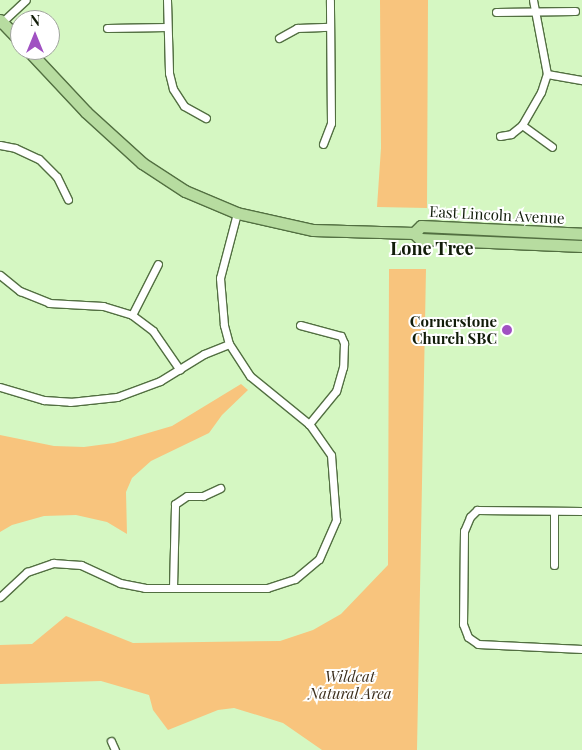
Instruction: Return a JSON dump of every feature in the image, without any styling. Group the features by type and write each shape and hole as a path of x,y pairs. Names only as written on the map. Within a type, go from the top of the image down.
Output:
{"main road":[{"path":"1,22 10,31"},
{"name":"East Lincoln Avenue","path":"37,60 93,119 142,163 185,191 237,213 313,230 414,233 420,239 582,246"},
{"name":"East Lincoln Avenue","path":"414,233 421,226 582,234"}],"street":[{"path":"1,22 26,0"},
{"path":"167,0 168,73 173,89 184,106 206,118"},
{"path":"323,144 331,123 330,0"},
{"path":"500,136 511,134 522,125 541,92 547,74 533,0"},
{"path":"496,12 575,11"},
{"path":"107,28 167,27"},
{"path":"279,38 297,28 330,27"},
{"path":"547,74 582,80"},
{"path":"522,125 552,147"},
{"path":"0,146 15,148 39,159 57,177 68,200"},
{"path":"0,597 27,572 52,563 81,564 132,587 267,588 295,579 319,559 336,520 335,469 326,444 309,424 250,376 229,344 221,308 220,278 237,213"},
{"path":"132,315 158,264"},
{"path":"0,275 20,291 49,303 103,306 132,315 153,331 180,370"},
{"path":"300,325 341,336 344,344 343,367 336,391 309,424"},
{"path":"0,387 44,400 94,400 140,390 180,370 204,354 229,344"},
{"path":"173,588 175,504 187,496 203,496 220,488"},
{"path":"582,511 477,510 470,517 464,530 463,624 468,637 478,644 494,648 582,649"},
{"path":"554,511 554,565"},
{"path":"111,741 114,750"}],"green space":[{"path":"380,0 428,0 427,208 377,207 381,148"},
{"name":"Wildcat Natural Area","path":"389,269 426,269 417,750 322,750 283,723 234,708 218,710 168,730 153,710 149,695 101,681 0,684 0,645 32,644 66,616 133,643 280,641 313,630 341,614 388,565"},
{"path":"241,384 248,390 222,415 209,433 151,461 132,478 126,492 127,534 107,522 76,515 44,516 12,525 0,532 0,435 54,446 84,447 114,443 172,426"}],"place":[{"name":"Cornerstone Church SBC","path":"507,330"}],"district":[{"name":"Lone Tree","path":"432,248"}]}
